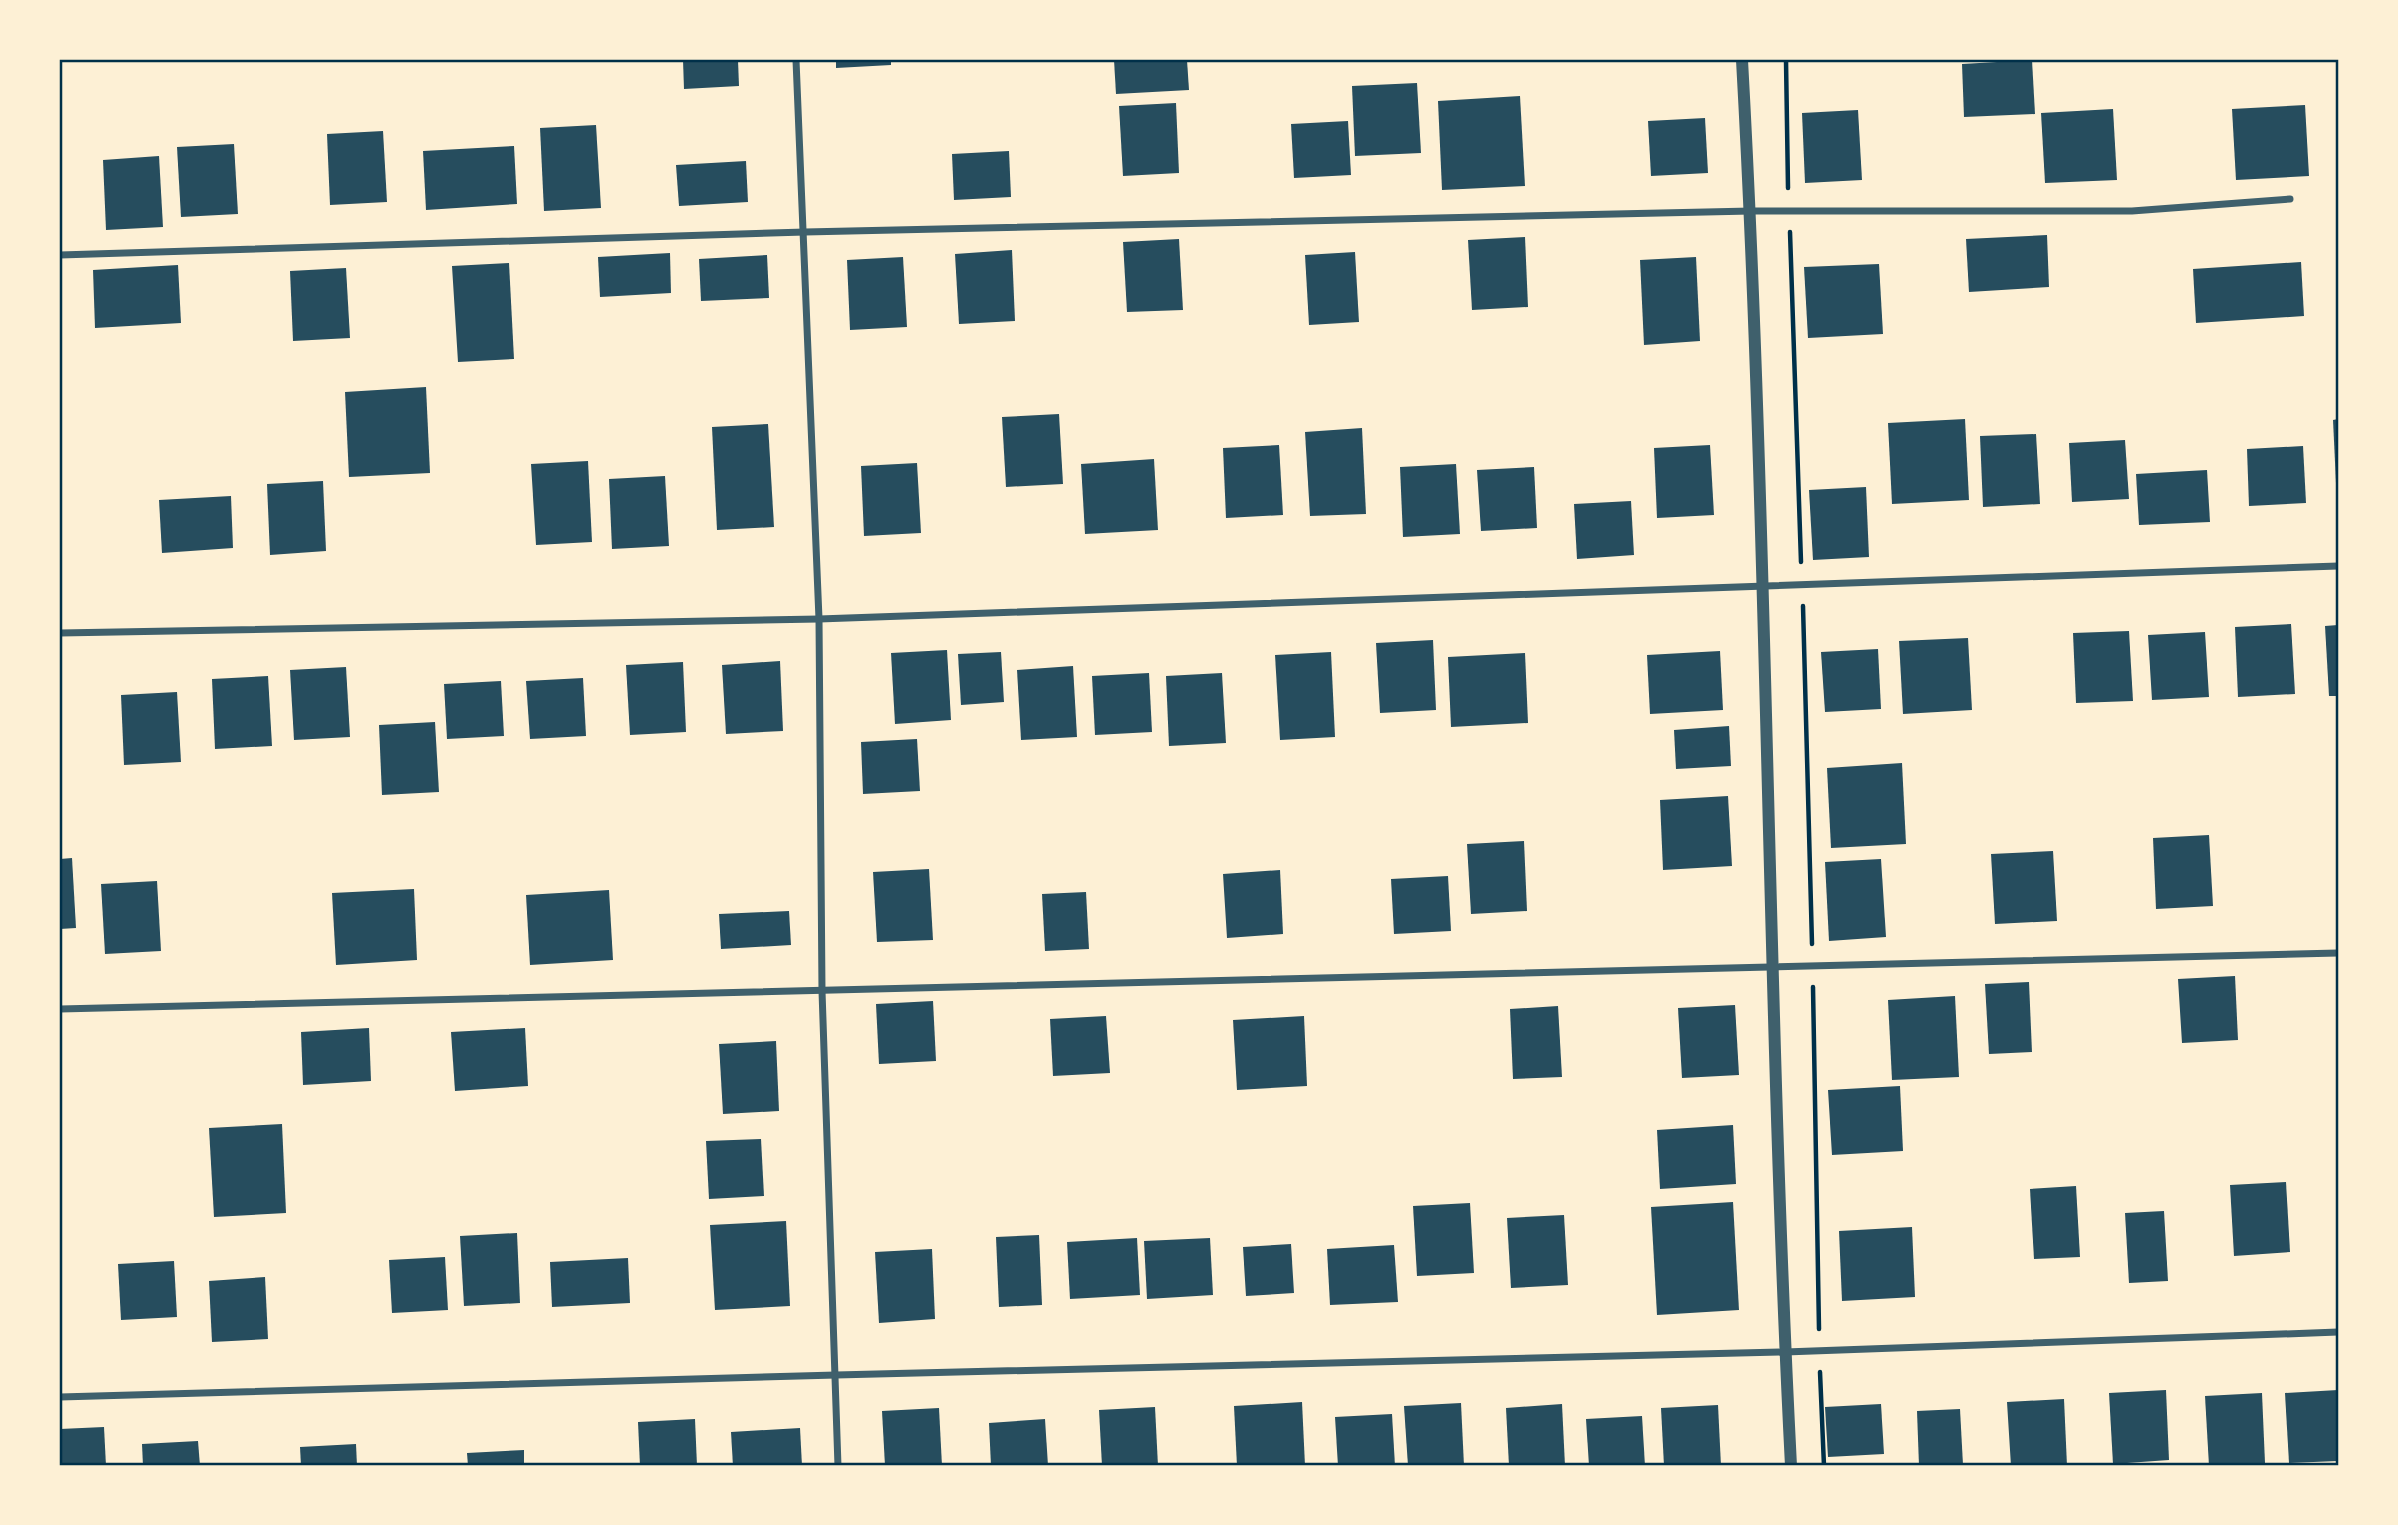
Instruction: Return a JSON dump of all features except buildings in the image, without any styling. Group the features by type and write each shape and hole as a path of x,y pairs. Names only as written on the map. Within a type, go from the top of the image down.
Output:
{"street":[{"path":"796,60 819,619 822,991 838,1465"},
{"path":"1742,60 1751,211 1772,966 1791,1465"},
{"path":"60,255 805,232 1751,211 2132,211 2290,199"},
{"path":"60,633 819,619 2339,566"},
{"path":"60,1009 2339,953"},
{"path":"60,1397 1786,1352 2339,1332"}],"path":[{"path":"1786,60 1813,966 1819,1351 1824,1465"}]}
